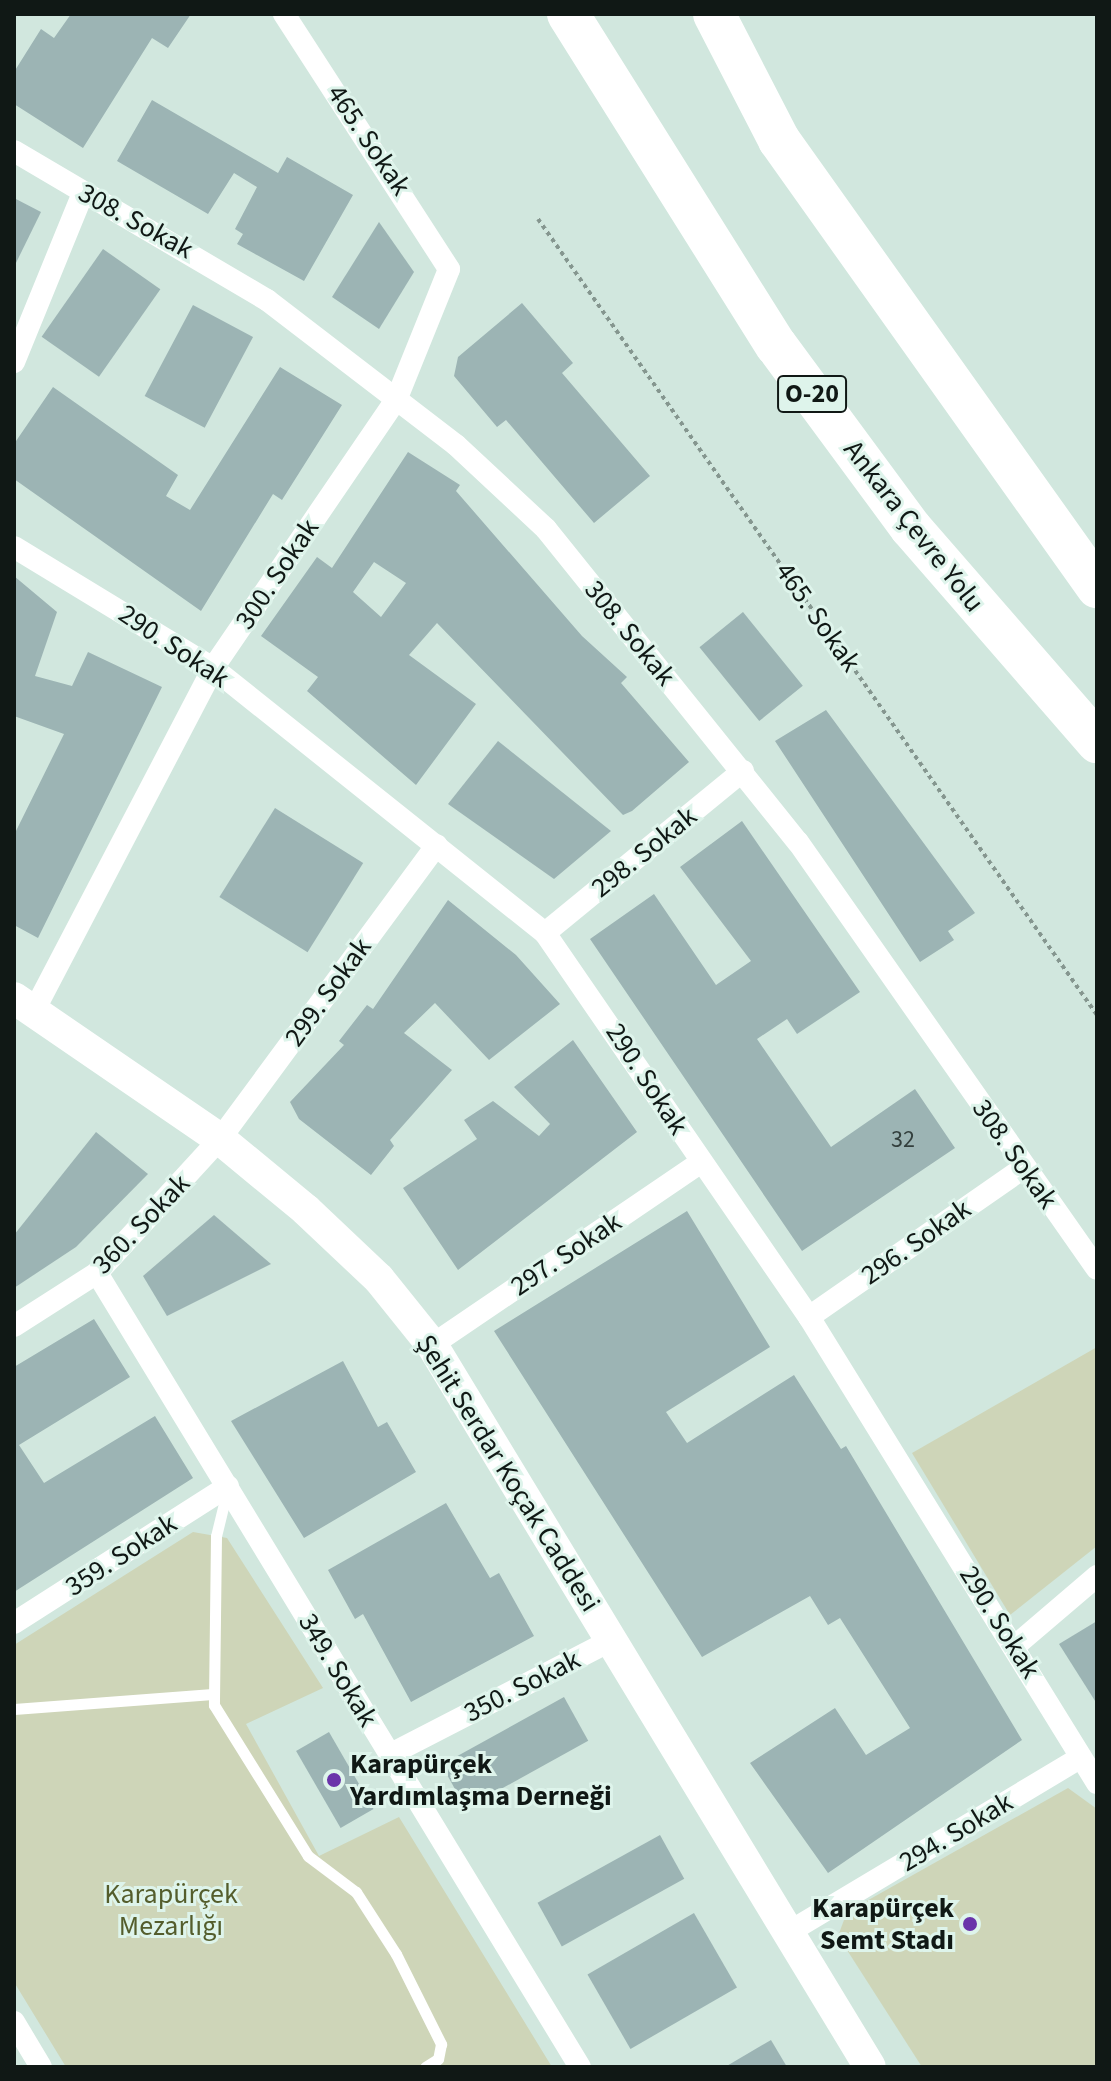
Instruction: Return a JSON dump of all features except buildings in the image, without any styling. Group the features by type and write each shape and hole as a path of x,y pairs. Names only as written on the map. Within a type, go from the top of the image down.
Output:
{"highway":[{"name":"Ankara Çevre Yolu","path":"568,14 776,345 911,528 1097,742"},
{"path":"714,14 779,140 1097,587"}],"street":[{"name":"465. Sokak","path":"284,14 449,269"},
{"name":"308. Sokak","path":"14,151 267,300 397,398 546,529 743,771 1097,1269"},
{"path":"14,362 83,193"},
{"name":"300. Sokak","path":"25,1003 213,668 397,398 449,269"},
{"name":"290. Sokak","path":"14,547 213,668 545,933 700,1163 809,1317 1097,1783"},
{"name":"298. Sokak","path":"545,933 743,771"},
{"name":"299. Sokak","path":"220,1139 437,845"},
{"name":"Şehit Serdar Koçak Caddesi","path":"25,1003 220,1139 349,1248 432,1345 870,2067"},
{"name":"360. Sokak","path":"14,1326 97,1273 220,1139"},
{"name":"297. Sokak","path":"432,1345 700,1163"},
{"name":"296. Sokak","path":"809,1317 1023,1168"},
{"name":"349. Sokak","path":"97,1273 580,2067"},
{"name":"359. Sokak","path":"14,1623 228,1486"},
{"path":"1015,1646 1097,1576"},
{"name":"350. Sokak","path":"389,1755 612,1640"},
{"name":"294. Sokak","path":"789,1932 1081,1757"},
{"path":"16,2030 41,2067"}],"lane":[{"path":"228,1486 216,1536 212,1694 308,1856 356,1892 396,1954 441,2044 438,2059 425,2067"},
{"path":"14,1709 212,1694"}],"path":[{"name":"465. Sokak","path":"538,219 1097,1015"}],"green space":[{"path":"1097,1347 1097,1546 1010,1615 912,1453"},
{"name":"Karapürçek Mezarlığı","path":"193,1532 227,1538 323,1688 246,1724 319,1856 399,1817 552,2067 66,2067 14,1982 14,1645"},
{"name":"Karapürçek Semt Stadı","path":"1068,1788 1097,1809 1097,2067 922,2067 838,1936 847,1912"}],"place":[{"name":"Karapürçek Yardımlaşma Derneği","path":"334,1780"},
{"name":"Karapürçek Semt Stadı","path":"970,1924"}]}
